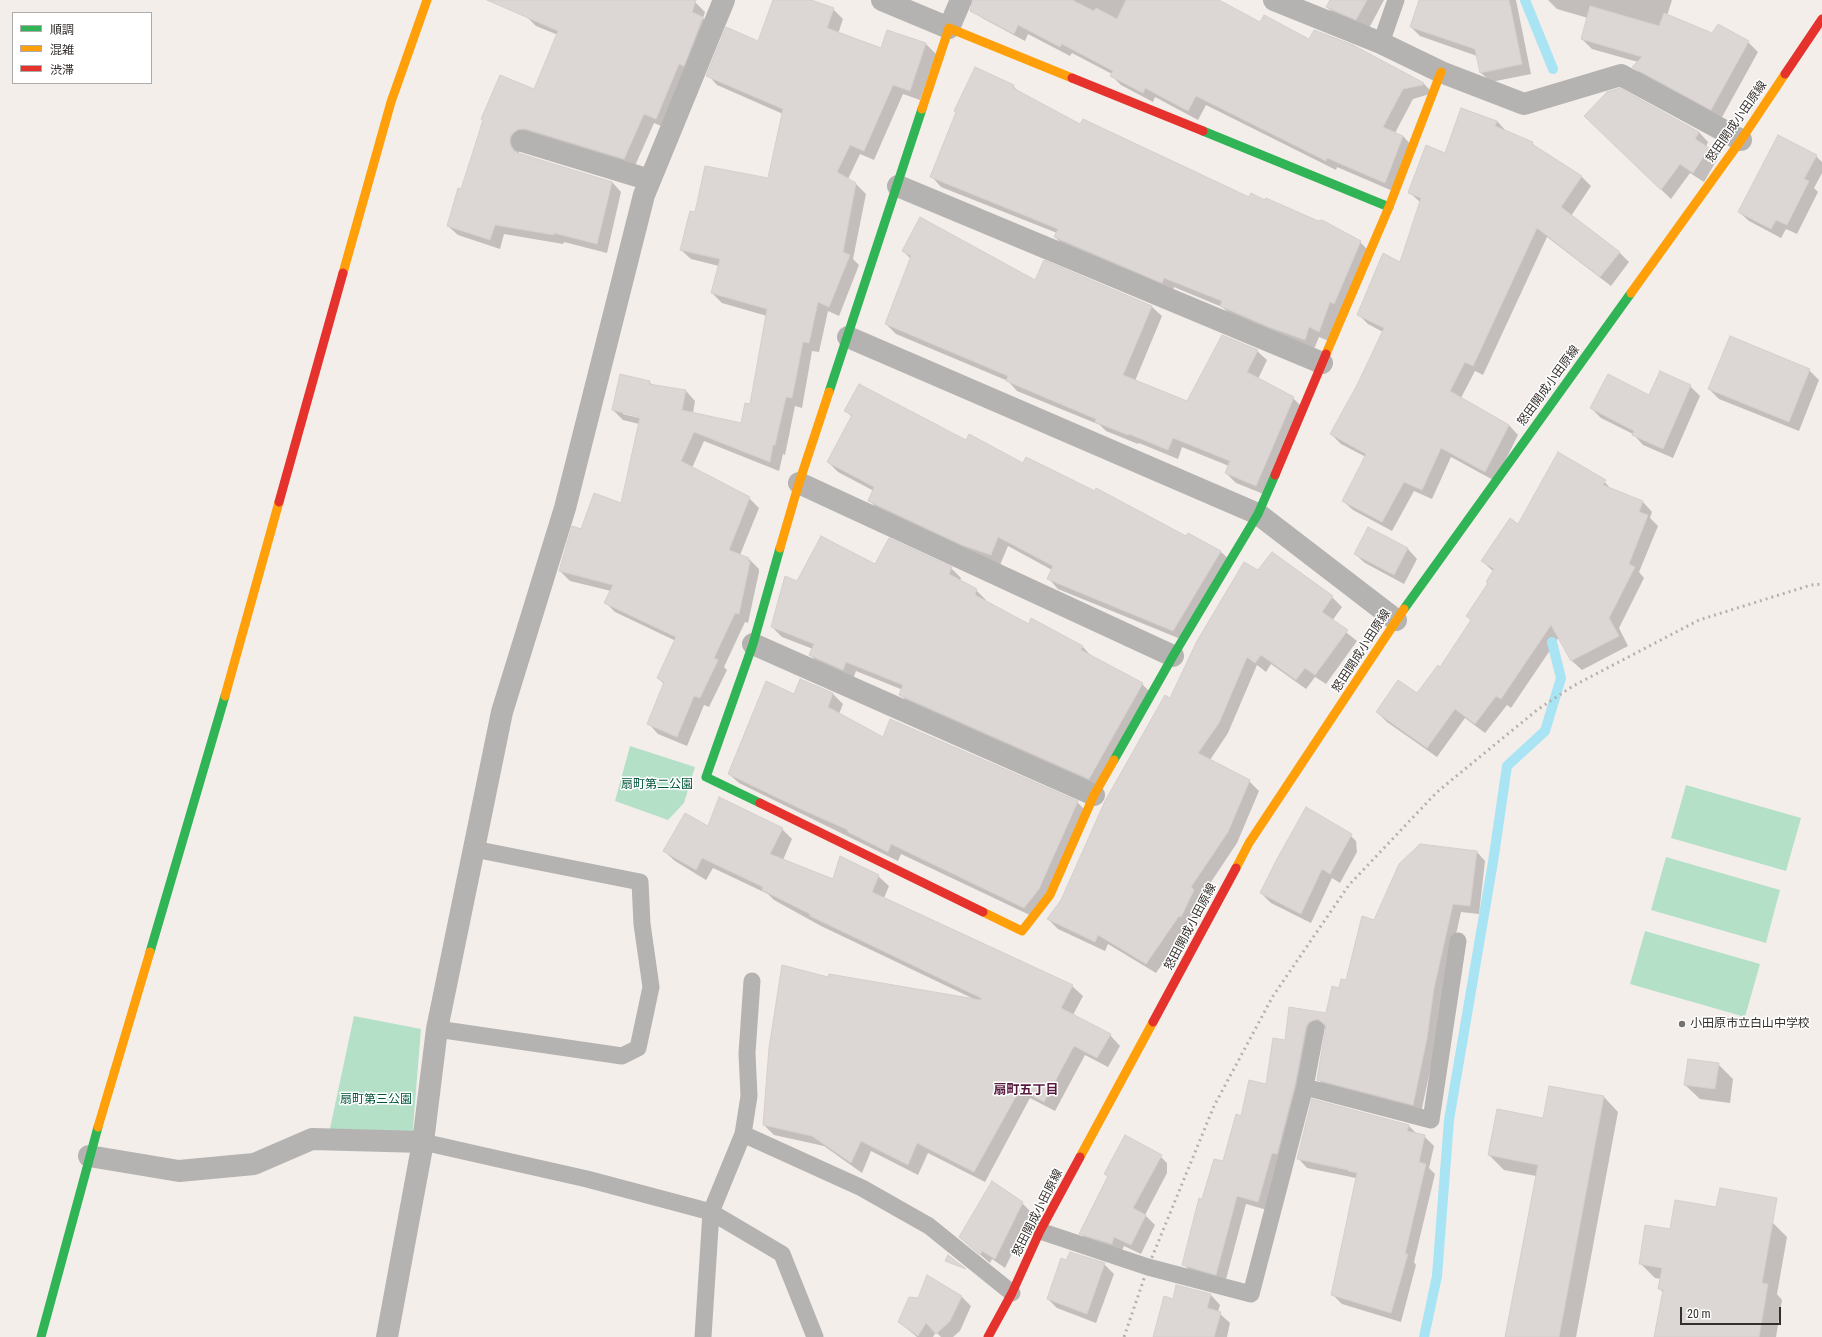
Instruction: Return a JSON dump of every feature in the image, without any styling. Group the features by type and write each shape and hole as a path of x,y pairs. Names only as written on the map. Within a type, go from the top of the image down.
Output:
{"street":[{"path":"40,1337 89,1156 210,750 391,102 427,0"},
{"path":"387,1337 423,1142 437,1029 502,712 565,508 644,195 724,0"},
{"path":"882,0 1389,207"},
{"path":"961,0 949,28 799,483 753,644 706,777 1022,931 1050,895 1094,794 1173,656 1258,514 1389,207 1441,72"},
{"path":"1274,0 1381,43 1441,72 1524,104 1621,75 1741,140"},
{"name":"怒田開成小田原線","path":"988,1337 1012,1293 1040,1231 1249,844 1396,620 1741,140 1822,19"},
{"path":"522,141 650,180"},
{"path":"898,186 1322,363"},
{"path":"848,337 1258,514 1396,620"},
{"path":"799,483 1173,656"},
{"path":"753,644 1094,794"},
{"path":"89,1156 179,1171 254,1164 312,1139 423,1142"}],"lane":[{"path":"1381,43 1396,0"},
{"path":"437,1029 622,1056 638,1048 651,987 642,924 640,882 474,849"},
{"path":"1305,1087 1431,1120 1458,941"},
{"path":"703,1337 710,1212 743,1134 749,1096 747,1053 752,980"},
{"path":"1040,1231 1148,1267 1251,1294 1305,1087 1316,1029"},
{"path":"743,1134 862,1188 929,1226 1012,1293"},
{"path":"423,1142 587,1178 710,1212 782,1254 815,1337"}],"green space":[{"name":"扇町第二公園","path":"630,746 695,767 684,803 668,820 615,801"},
{"path":"1686,785 1801,818 1786,871 1671,838"},
{"path":"1666,857 1780,890 1766,943 1651,910"},
{"path":"1645,931 1760,964 1745,1017 1630,984"},
{"name":"扇町第三公園","path":"354,1016 421,1029 412,1140 326,1147"}],"building":[{"path":"487,0 696,0 692,12 703,17 684,66 679,64 656,119 644,114 624,159 526,129 519,129 510,137 510,144 513,150 518,153 612,182 597,244 554,233 554,235 495,225 490,240 447,226 458,188 461,189 483,120 481,119 500,75 534,89 558,31"},
{"path":"773,0 811,0 834,8 827,28 881,48 887,30 926,43 910,91 893,85 864,151 850,145 837,172 856,183 843,252 850,255 829,307 818,302 809,343 803,342 792,398 786,397 770,462 694,432 681,461 750,497 729,550 749,558 748,561 750,562 739,614 735,613 714,658 718,660 700,698 694,696 677,737 647,724 664,682 657,678 676,637 604,603 613,585 559,571 572,526 581,529 594,493 621,503 640,417 612,410 620,374 650,381 649,384 686,390 682,410 741,423 745,403 750,404 767,309 711,293 720,259 680,250 690,211 695,212 705,166 768,178 783,109 706,76 726,27 758,41"},
{"path":"973,0 1072,0 1094,11 1096,8 1117,19 1126,0 1219,0 1260,22 1264,15 1309,39 1314,30 1353,45 1424,83 1423,85 1403,89 1383,127 1403,136 1385,183 1327,158 1326,161 1196,96 1188,111 1145,88 1143,93 1110,76 1113,71 1062,44 1060,47 1018,25 1014,34 970,11"},
{"path":"1330,0 1367,0 1356,20 1326,7"},
{"path":"1419,0 1509,0 1522,64 1480,73 1475,49 1410,27"},
{"path":"1590,6 1659,26 1664,13 1712,33 1718,24 1749,41 1711,110 1632,67 1642,57 1581,39"},
{"path":"975,67 1014,85 1013,88 1080,124 1083,119 1249,197 1251,193 1318,221 1322,220 1361,241 1334,304 1330,302 1319,332 1309,327 1305,340 1269,327 1220,306 1222,301 1164,278 1162,283 1054,237 1058,229 930,177 956,112 954,111"},
{"path":"1620,88 1699,132 1695,139 1709,148 1693,173 1680,164 1661,190 1584,116 1607,92"},
{"path":"1461,108 1497,121 1495,126 1533,142 1532,144 1582,176 1561,207 1620,252 1600,277 1537,228 1473,366 1465,362 1450,391 1509,425 1485,472 1441,448 1422,490 1404,482 1382,522 1342,501 1366,454 1330,434 1357,385 1384,328 1357,315 1383,253 1400,262 1421,198 1408,193 1426,145 1445,153"},
{"path":"1778,135 1817,155 1804,179 1809,181 1787,225 1776,220 1771,229 1738,212"},
{"path":"920,217 1035,280 1044,260 1152,306 1123,375 1187,401 1222,335 1258,350 1247,372 1294,397 1256,486 1225,473 1230,461 1173,438 1168,450 1095,422 1096,419 1006,381 1008,376 885,324 911,256 902,251"},
{"path":"1730,336 1810,369 1789,422 1708,389"},
{"path":"1660,371 1691,385 1663,449 1632,435 1634,431 1590,408 1608,374 1649,395"},
{"path":"859,384 966,440 969,434 1023,463 1026,457 1095,491 1096,488 1186,536 1188,533 1221,551 1173,631 1047,579 1053,566 998,537 991,555 962,545 868,501 874,487 827,462 852,415 844,411"},
{"path":"1558,452 1606,480 1603,485 1643,501 1639,512 1648,515 1629,564 1635,567 1609,618 1619,636 1571,661 1551,625 1501,699 1496,696 1475,724 1455,709 1427,748 1376,712 1398,680 1417,693 1438,665 1440,667 1471,620 1466,616 1488,583 1486,582 1494,569 1481,561 1510,518 1518,524"},
{"path":"1368,527 1408,548 1394,575 1354,554"},
{"path":"821,536 875,564 889,538 952,567 949,574 977,589 975,595 1029,624 1031,618 1083,646 1081,650 1143,683 1089,779 899,695 903,685 846,662 843,670 809,655 814,644 771,627 785,576 797,581"},
{"path":"1272,552 1333,596 1322,612 1348,630 1315,675 1305,668 1296,680 1261,655 1255,663 1247,657 1219,723 1198,753 1250,780 1228,832 1191,887 1194,890 1181,917 1179,916 1146,964 1098,935 1095,942 1047,919 1061,900 1105,801 1165,695 1170,698 1197,641 1244,562 1258,570"},
{"path":"800,679 833,693 828,707 883,737 890,719 1078,801 1039,889 1024,908 891,844 888,852 848,832 848,830 728,774 766,681 794,694"},
{"path":"719,797 783,828 770,854 833,879 840,856 879,875 872,892 1073,985 1061,1008 1111,1034 1097,1058 1074,1046 1044,1102 1020,1089 974,1172 917,1143 908,1165 861,1141 851,1163 812,1136 763,1125 769,1048 782,965 828,977 829,974 981,1000 981,998 810,916 810,914 762,890 763,887 702,858 696,870 663,851 685,813 708,826"},
{"path":"1306,807 1352,834 1330,874 1322,869 1301,914 1260,893"},
{"path":"1420,844 1477,851 1470,906 1453,904 1434,988 1427,1038 1413,1105 1317,1080 1326,1026 1318,1019 1309,1022 1306,1027 1295,1085 1277,1154 1272,1153 1258,1202 1237,1196 1216,1275 1182,1265 1199,1198 1202,1199 1214,1159 1223,1161 1236,1114 1241,1116 1249,1080 1266,1084 1273,1038 1285,1040 1289,1007 1326,1013 1332,986 1339,988 1341,979 1346,980 1362,916 1374,920 1399,864"},
{"path":"1688,1059 1719,1063 1715,1089 1684,1085"},
{"path":"1549,1086 1604,1096 1559,1337 1505,1337 1538,1165 1488,1155 1497,1109 1543,1118"},
{"path":"1312,1099 1409,1125 1407,1131 1425,1135 1419,1162 1426,1164 1405,1254 1408,1254 1391,1313 1331,1295 1357,1173 1297,1159"},
{"path":"1125,1135 1162,1155 1133,1208 1146,1215 1131,1245 1114,1237 1112,1244 1079,1234 1108,1176 1104,1174"},
{"path":"992,1181 1023,1202 995,1259 982,1251 980,1255 959,1237"},
{"path":"1720,1188 1777,1198 1762,1283 1768,1284 1759,1337 1654,1337 1663,1290 1658,1289 1662,1268 1639,1264 1645,1225 1670,1229 1675,1200 1716,1207"},
{"path":"1070,1252 1105,1263 1087,1314 1047,1299 1061,1258 1066,1260"},
{"path":"948,1255 966,1269 945,1261"},
{"path":"927,1275 962,1296 950,1321 936,1334 926,1323 918,1336 898,1322 909,1297 918,1298"},
{"path":"1176,1285 1211,1294 1207,1308 1221,1312 1214,1337 1153,1337 1164,1296 1173,1299"}],"waterway":[{"path":"1525,0 1553,69"},
{"path":"1424,1337 1437,1276 1449,1120 1493,862 1507,766 1545,731 1561,678 1552,642"}],"railway":[{"path":"1124,1337 1148,1267 1214,1106 1273,996 1349,885 1437,792 1537,710 1573,686 1699,620 1811,585 1822,584"}],"traffic: fast":[{"path":"829,392 922,109"},
{"path":"1203,131 1389,207"},
{"path":"1404,609 1631,293"},
{"path":"1114,760 1173,656 1258,514 1275,475"},
{"path":"760,803 706,777 753,644 780,548"},
{"path":"150,952 225,696"},
{"path":"41,1337 98,1127"}],"traffic: slow":[{"path":"343,273 391,102 427,0"},
{"path":"922,109 949,28 1072,78"},
{"path":"1326,354 1389,207 1441,72"},
{"path":"1631,293 1741,140 1785,74"},
{"path":"780,548 799,483 829,392"},
{"path":"225,696 279,502"},
{"path":"1236,868 1249,843 1404,609"},
{"path":"983,912 1022,931 1050,895 1094,795 1114,760"},
{"path":"98,1127 150,952"},
{"path":"1080,1157 1153,1022"}],"traffic: jam":[{"path":"1785,74 1822,19"},
{"path":"1072,78 1203,131"},
{"path":"279,502 343,273"},
{"path":"1275,475 1326,354"},
{"path":"760,803 983,912"},
{"path":"1153,1022 1236,868"},
{"path":"988,1337 1012,1293 1040,1231 1080,1157"}],"place":[{"name":"小田原市立白山中学校","path":"1682,1024"}],"district":[{"name":"扇町五丁目","path":"1026,1091"}]}
